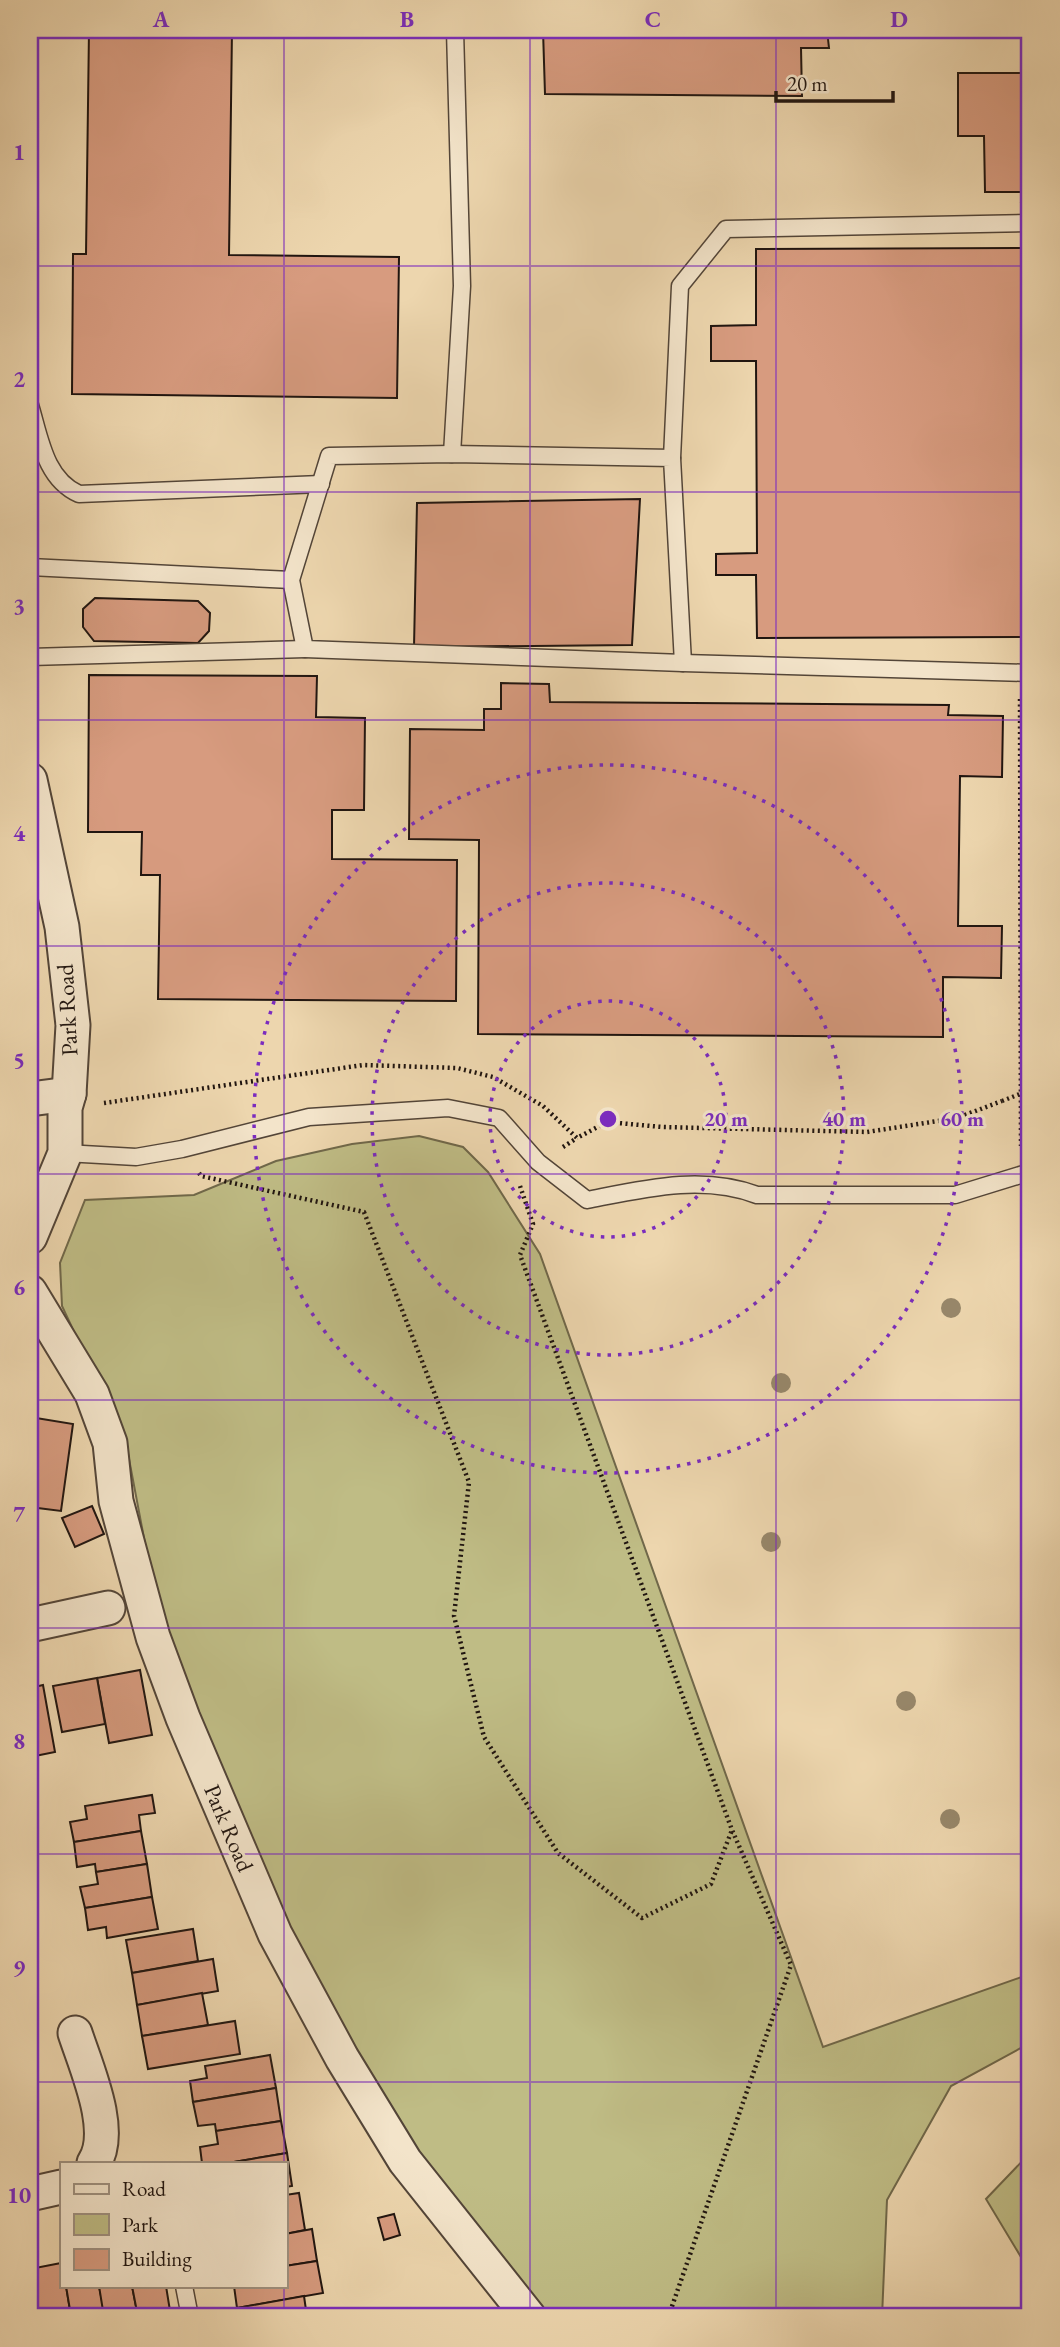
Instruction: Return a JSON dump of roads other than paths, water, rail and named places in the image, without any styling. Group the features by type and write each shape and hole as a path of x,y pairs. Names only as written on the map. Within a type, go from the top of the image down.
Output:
{"street":[{"name":"Park Road","path":"30,780 62,927 73,1025 65,1153 30,1237"},
{"path":"30,1099 67,1101"},
{"name":"Park Road","path":"30,1292 78,1370 96,1406 110,1443 116,1501 153,1637 183,1718 275,1934 342,2058 405,2161 528,2317"},
{"path":"30,1625 108,1608"},
{"path":"75,2033 100,2116 100,2161"},
{"path":"30,2194 60,2188"}],"lane":[{"path":"452,454 462,286 455,30"},
{"path":"682,663 672,458 680,286 726,229 1030,223"},
{"path":"30,405 47,461 66,488 79,494 321,484"},
{"path":"305,649 291,580 329,456 452,454 672,458"},
{"path":"30,567 291,580"},
{"path":"30,657 305,649 1025,673"},
{"path":"65,1153 136,1157 182,1149 309,1117 448,1108 499,1118 538,1162 587,1200 663,1185 735,1187 757,1195 955,1195 1026,1173"},
{"path":"184,2288 190,2317"}]}
